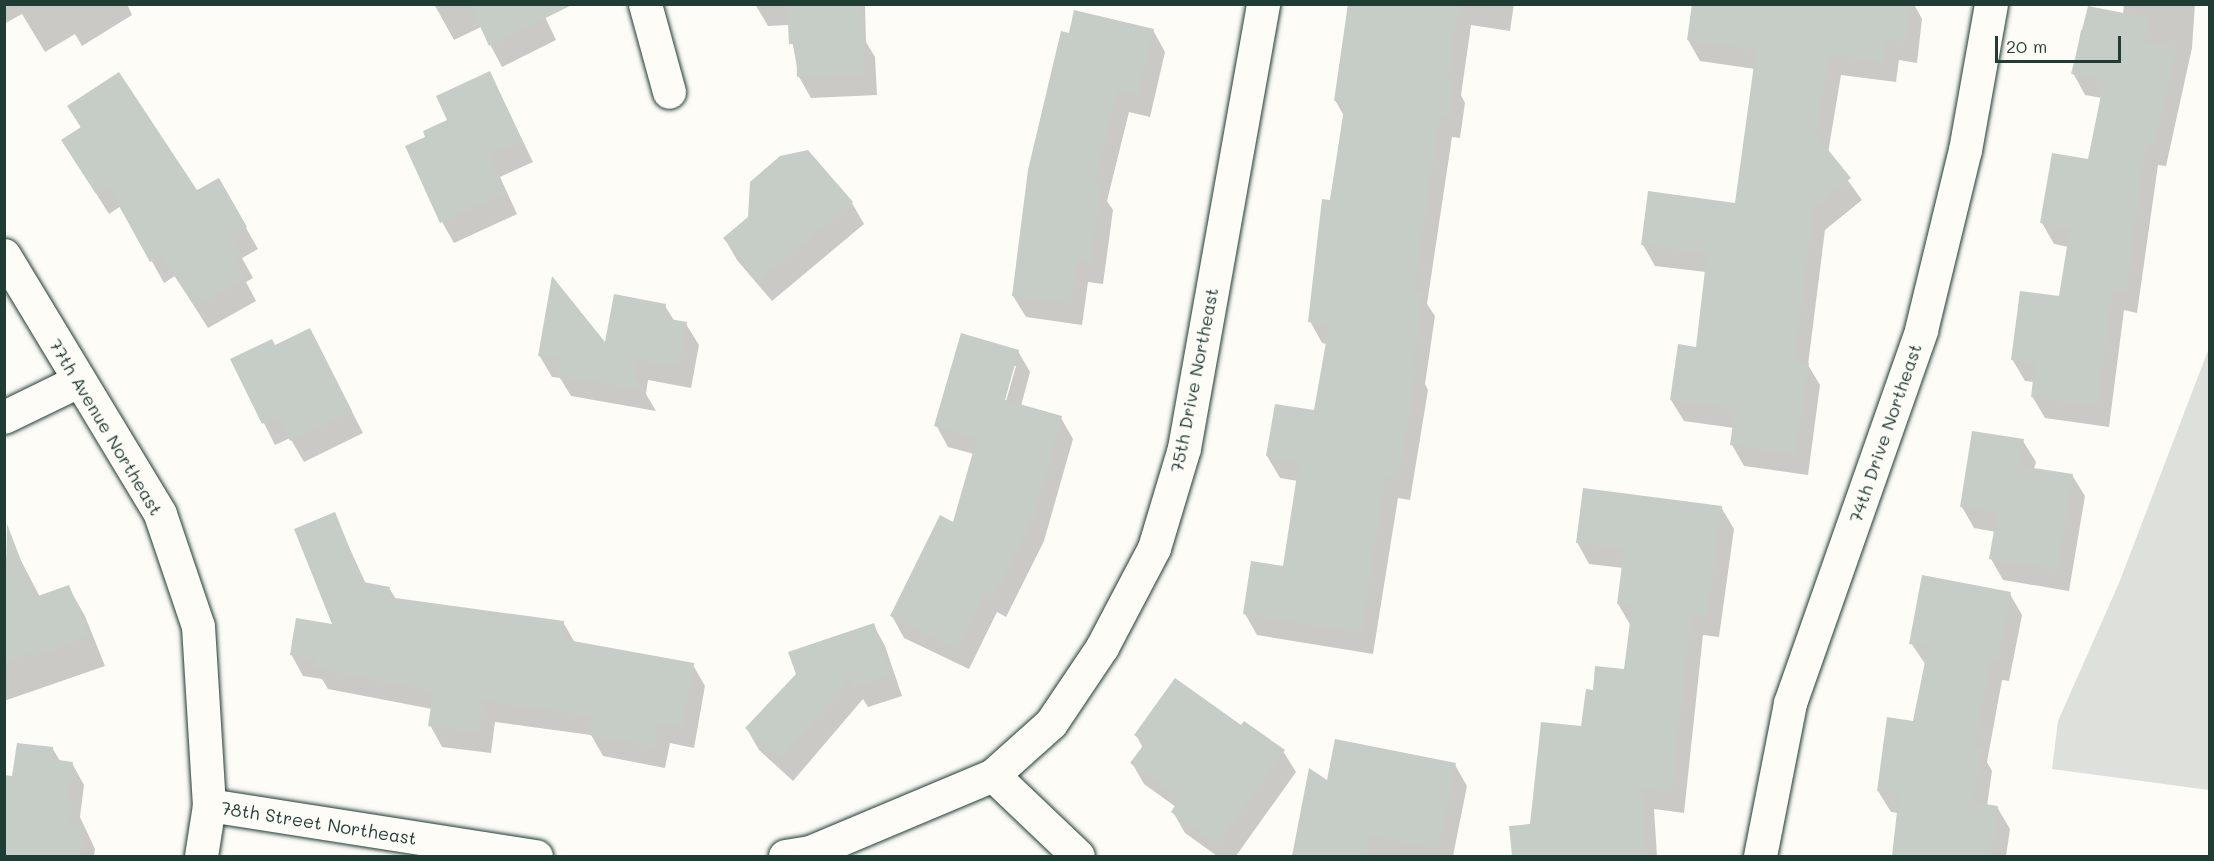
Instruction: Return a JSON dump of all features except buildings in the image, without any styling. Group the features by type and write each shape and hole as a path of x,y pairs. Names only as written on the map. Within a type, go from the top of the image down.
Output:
{"street":[{"path":"645,4 669,92"},
{"name":"75th Drive Northeast","path":"993,775 1051,723 1101,647 1154,548 1184,448 1263,4"},
{"name":"74th Drive Northeast","path":"1760,856 1790,703 1921,330 1965,150 1990,4"},
{"name":"77th Avenue Northeast","path":"4,255 160,514 198,626 209,805 201,856"},
{"path":"4,417 78,381"},
{"path":"785,856 810,852 993,775 1078,856"},
{"name":"78th Street Northeast","path":"209,805 536,856"}],"shaded area":[{"path":"2209,348 2209,790 2052,769 2058,721 2119,583"}]}
